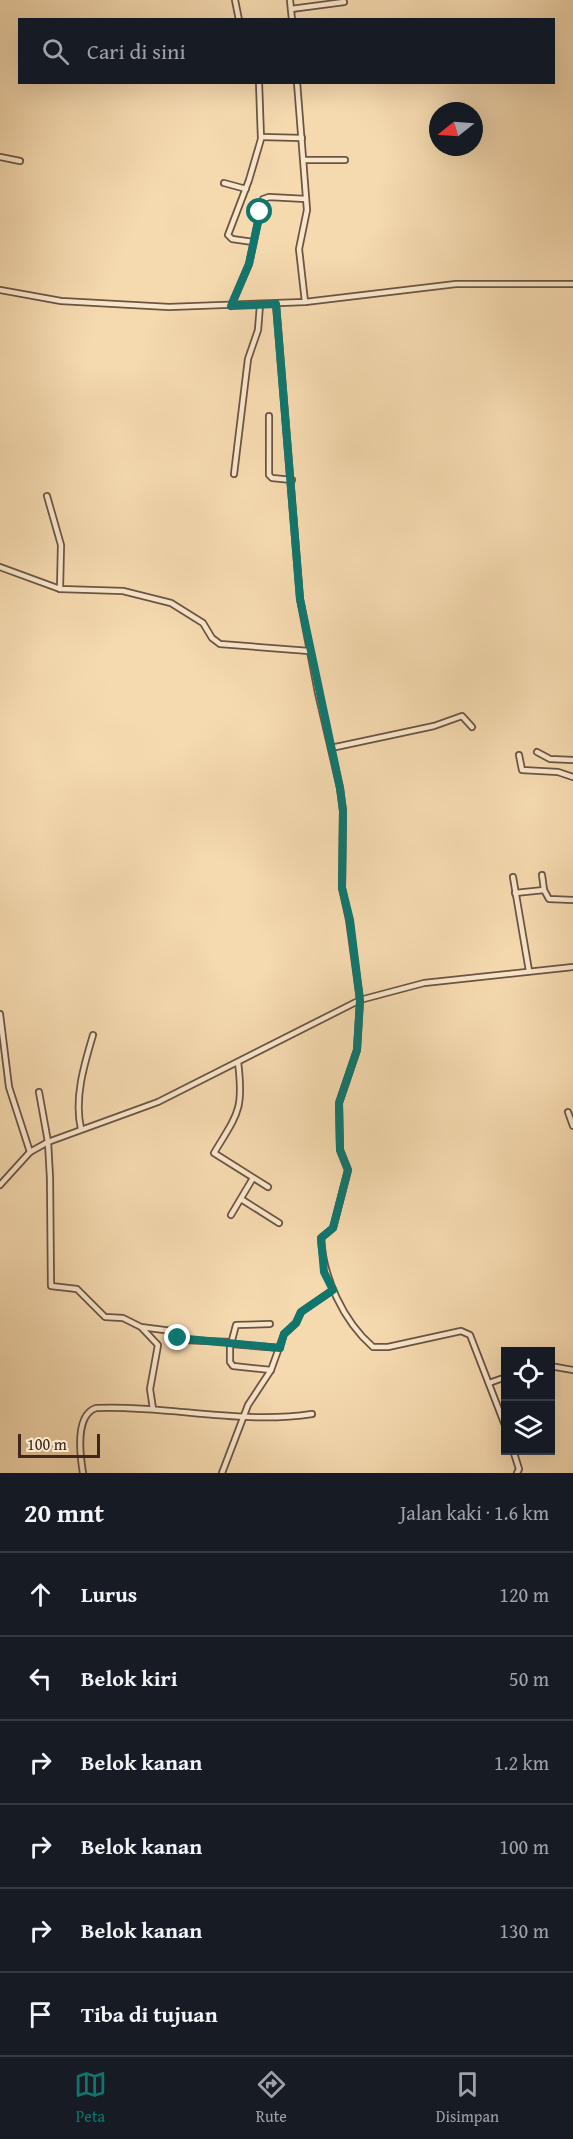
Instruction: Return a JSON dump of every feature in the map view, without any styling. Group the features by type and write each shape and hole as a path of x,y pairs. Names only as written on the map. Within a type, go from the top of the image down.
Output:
{"street":[{"path":"235,0 239,18"},
{"path":"290,0 292,18"},
{"path":"291,9 344,2"},
{"path":"253,242 232,239 228,235 246,189 262,137 259,84"},
{"path":"297,84 307,216 299,249 305,302"},
{"path":"262,137 302,138"},
{"path":"0,157 20,161"},
{"path":"304,160 345,160"},
{"path":"224,183 246,189"},
{"path":"231,306 249,264 263,198 306,199"},
{"path":"0,290 61,301 170,308 305,302 456,284 573,284"},
{"path":"234,474 247,368 258,330 260,304"},
{"path":"276,304 277,343 292,480 297,568 309,651 343,811 342,888 350,920 360,1000 357,1050 339,1103 340,1150 348,1170 333,1228 321,1238 324,1272 361,1335 373,1347 388,1347 467,1332 473,1340 501,1415"},
{"path":"269,416 269,475 272,478 292,480"},
{"path":"47,496 58,529 62,561 60,589"},
{"path":"0,567 60,589 123,591 178,606 203,623 212,639 220,644 309,651"},
{"path":"331,748 434,726 462,716 472,727"},
{"path":"537,752 550,759 573,760"},
{"path":"519,755 522,770 558,772 573,777"},
{"path":"542,875 544,890 549,899 573,900"},
{"path":"513,877 529,971"},
{"path":"515,893 544,890"},
{"path":"0,1185 30,1152 48,1142 158,1102 360,1000 424,983 573,967"},
{"path":"0,1014 9,1087 30,1152"},
{"path":"81,1129 80,1088 93,1035"},
{"path":"238,1062 242,1089 240,1110 214,1153 268,1187"},
{"path":"39,1092 48,1142 51,1286 75,1288 102,1316 123,1318 141,1327 172,1331 183,1340 280,1348"},
{"path":"568,1112 573,1125"},
{"path":"231,1215 253,1178"},
{"path":"241,1199 279,1223"},
{"path":"222,1473 254,1392 271,1370 284,1334 296,1323 301,1312 333,1290"},
{"path":"270,1324 236,1325 231,1344 230,1362 233,1366 271,1370"},
{"path":"141,1327 158,1345 150,1389 153,1409"},
{"path":"555,1366 573,1370"},
{"path":"489,1383 501,1379"},
{"path":"83,1473 81,1459 83,1420 88,1411 101,1408 153,1409 280,1419 312,1414"},
{"path":"514,1455 519,1470 517,1473"}],"route":[{"path":"178,1338 280,1348 284,1334 296,1323 301,1312 333,1290 324,1272 321,1238 333,1228 343,1182 348,1170 340,1150 338,1114 339,1103 347,1084 359,1036 360,1000 350,920 342,888 343,811 300,599 287,412 277,343 276,304 231,306 249,264 260,212"}]}
